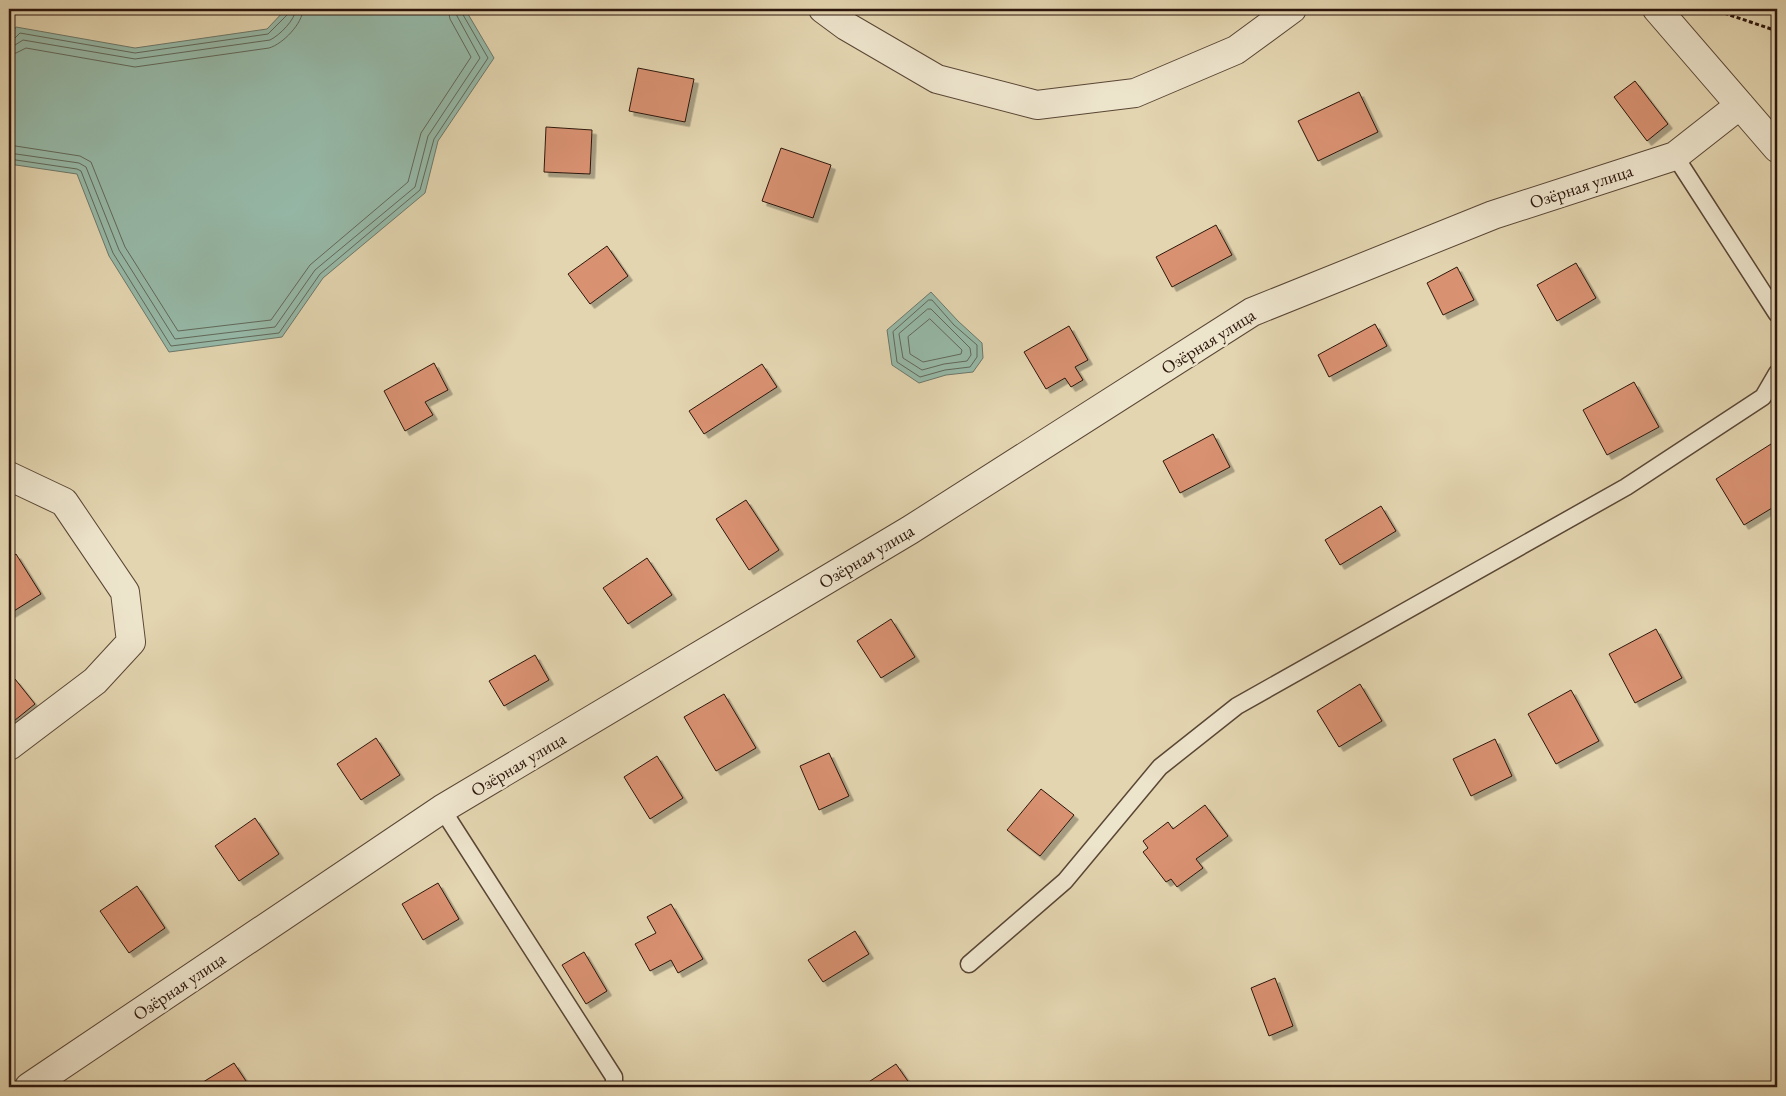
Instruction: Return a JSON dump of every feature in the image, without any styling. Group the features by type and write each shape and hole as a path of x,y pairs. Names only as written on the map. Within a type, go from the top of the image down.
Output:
{"street":[{"path":"823,9 846,26 937,79 1037,105 1135,93 1236,50 1292,9"},
{"path":"1657,9 1777,148"},
{"name":"Озёрная улица","path":"29,1087 442,809 910,530 1252,312 1493,215 1675,156 1740,105"},
{"path":"9,476 64,502 125,592 130,642 95,681 9,746"}],"lane":[{"path":"1675,156 1777,314"},
{"path":"969,964 1065,881 1160,767 1237,706 1626,487 1763,397 1777,373"},
{"path":"442,809 614,1078 614,1087"}],"path":[{"path":"1712,9 1777,31"}],"water":[{"path":"286,9 465,9 494,58 438,141 425,193 323,278 282,337 169,352 109,256 77,174 9,164 9,38 16,27 135,48 267,29"},
{"path":"931,292 982,343 983,358 973,372 946,375 919,383 892,365 887,330"}],"building":[{"path":"638,68 694,79 685,122 629,111"},
{"path":"1635,81 1668,124 1647,141 1614,97"},
{"path":"1359,92 1378,132 1318,161 1298,121"},
{"path":"546,127 592,130 590,174 544,172"},
{"path":"781,148 831,165 813,218 762,201"},
{"path":"1216,225 1232,255 1172,287 1156,257"},
{"path":"607,246 628,276 590,304 568,274"},
{"path":"1576,263 1596,298 1557,321 1537,285"},
{"path":"1457,267 1474,300 1443,315 1427,283"},
{"path":"1375,324 1387,346 1329,377 1318,355"},
{"path":"1069,326 1088,360 1075,367 1083,380 1071,387 1065,378 1046,389 1024,352"},
{"path":"434,363 448,390 425,402 433,415 405,431 384,391"},
{"path":"762,364 777,387 704,434 689,411"},
{"path":"1634,382 1659,427 1607,455 1583,410"},
{"path":"1213,434 1230,467 1180,493 1163,461"},
{"path":"1771,444 1777,454 1777,505 1744,525 1716,479"},
{"path":"746,500 779,550 749,570 716,519"},
{"path":"1381,506 1396,531 1340,565 1325,540"},
{"path":"16,554 41,594 9,614 9,559"},
{"path":"647,558 672,595 628,624 603,588"},
{"path":"891,619 915,657 881,678 857,641"},
{"path":"1656,629 1682,678 1635,703 1609,654"},
{"path":"535,655 549,680 504,706 489,681"},
{"path":"15,679 35,704 9,725 9,684"},
{"path":"1360,684 1382,721 1339,747 1317,711"},
{"path":"1571,690 1599,741 1556,764 1528,714"},
{"path":"724,694 756,748 716,771 684,717"},
{"path":"376,738 400,775 361,800 337,764"},
{"path":"1495,739 1512,776 1471,796 1453,759"},
{"path":"829,753 849,796 819,810 800,766"},
{"path":"657,756 683,798 650,819 624,777"},
{"path":"1041,789 1074,815 1040,856 1007,830"},
{"path":"1205,805 1228,836 1196,859 1203,868 1177,887 1171,879 1166,882 1143,852 1148,848 1143,841 1168,822 1173,829"},
{"path":"255,818 279,854 239,881 215,846"},
{"path":"438,883 459,919 423,940 402,904"},
{"path":"137,886 165,928 129,953 100,911"},
{"path":"671,904 703,959 678,973 671,960 650,971 635,944 656,933 647,917"},
{"path":"855,931 869,954 823,982 808,960"},
{"path":"584,952 607,991 586,1004 562,965"},
{"path":"1275,978 1293,1026 1269,1036 1251,988"},
{"path":"234,1063 250,1087 195,1087"},
{"path":"896,1064 912,1087 861,1087"}]}
